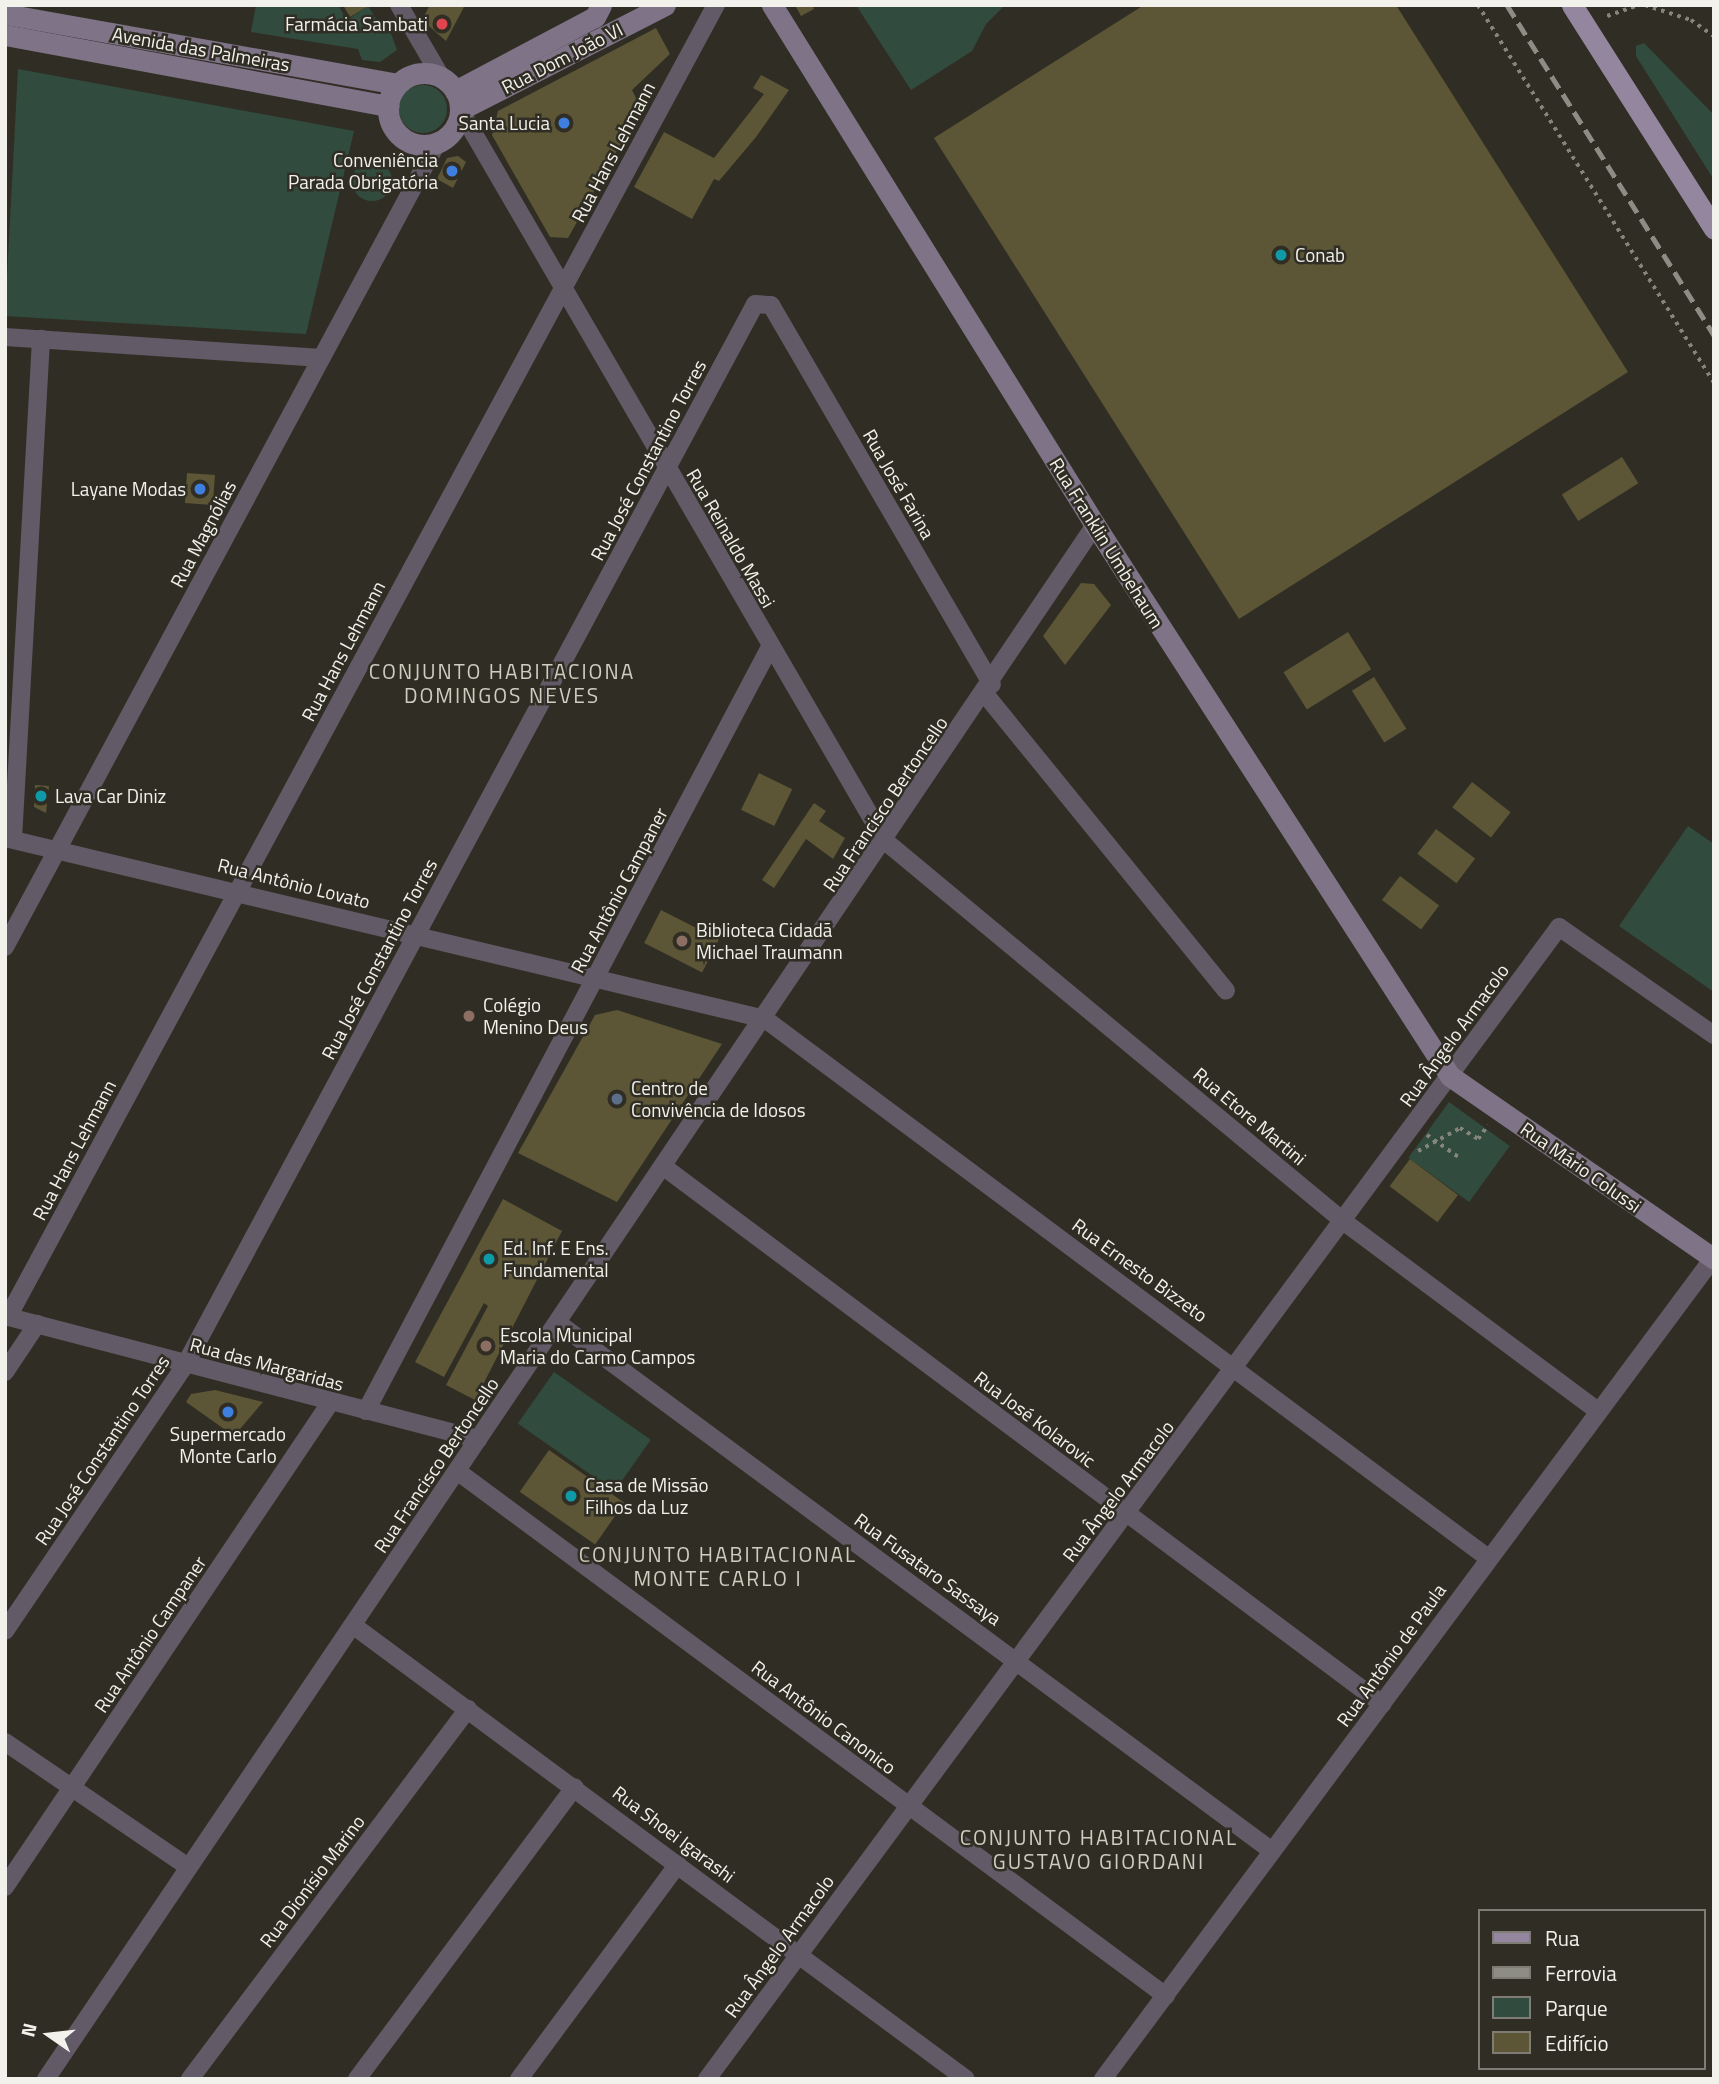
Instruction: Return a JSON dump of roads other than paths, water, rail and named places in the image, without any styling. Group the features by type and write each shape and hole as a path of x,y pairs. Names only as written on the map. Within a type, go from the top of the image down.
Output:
{"main road":[{"path":"1572,5 1714,229"}],"street":[{"name":"Rua Dom João VI","path":"452,92 595,17 601,5"},
{"name":"Rua Dom João VI","path":"452,92 665,5"},
{"name":"Rua Hans Lehmann","path":"7,1316 716,5"},
{"name":"Rua Franklin Umbehaum","path":"772,5 1094,525 1450,1076"},
{"name":"Rua Reinaldo Massi","path":"406,10 667,471 885,841"},
{"name":"Avenida das Palmeiras","path":"5,14 397,85"},
{"name":"Avenida das Palmeiras","path":"5,35 388,106"},
{"path":"418,73 452,92 454,129 438,141 408,141 392,126 388,106 397,85 418,73"},
{"name":"Rua Magnólias","path":"5,947 438,141"},
{"name":"Rua José Constantino Torres","path":"5,1631 185,1365 755,304 771,305"},
{"name":"Rua José Farina","path":"771,305 988,689 1226,991"},
{"path":"5,337 321,358"},
{"path":"9,839 41,339"},
{"name":"Rua Francisco Bertoncello","path":"48,2078 188,1867 988,689 1094,525"},
{"name":"Rua Antônio Campaner","path":"366,1411 771,647"},
{"name":"Rua Antônio Lovato","path":"9,839 59,847 765,1019"},
{"name":"Rua Etore Martini","path":"885,841 1343,1221 1598,1411"},
{"name":"Rua Ângelo Armacolo","path":"707,2079 1237,1368 1559,927 1714,1035"},
{"name":"Rua Ernesto Bizzeto","path":"765,1019 1237,1368 1488,1558"},
{"name":"Rua Mário Colussi","path":"1450,1076 1713,1258"},
{"name":"Rua José Kolarovic","path":"664,1167 1381,1704"},
{"name":"Rua Antônio de Paula","path":"1102,2079 1713,1258"},
{"name":"Rua das Margaridas","path":"7,1316 330,1403 478,1439"},
{"name":"Rua Fusataro Sassaya","path":"558,1323 1272,1851"},
{"path":"5,1372 37,1324"},
{"name":"Rua Antônio Campaner","path":"5,1887 330,1403"},
{"name":"Rua Antônio Canonico","path":"457,1471 1166,1996"},
{"name":"Rua Shoei Igarashi","path":"354,1626 966,2079"},
{"name":"Rua Dionísio Marino","path":"190,2079 468,1709"},
{"path":"5,1742 188,1867"},
{"path":"357,2079 575,1787"},
{"path":"519,2079 678,1864"}],"railway":[{"path":"1507,5 1714,335"}],"place":[{"name":"Farmácia Sambati","path":"442,24"},
{"name":"Santa Lucia","path":"564,123"},
{"name":"Conveniência Parada Obrigatória","path":"452,171"},
{"name":"Conab","path":"1281,255"},
{"name":"Layane Modas","path":"200,489"},
{"name":"Lava Car Diniz","path":"41,796"},
{"name":"Biblioteca Cidadã Michael Traumann","path":"682,941"},
{"name":"Colégio Menino Deus","path":"469,1016"},
{"name":"Centro de Convivência de Idosos","path":"617,1099"},
{"name":"Ed. Inf. E Ens. Fundamental","path":"489,1259"},
{"name":"Escola Municipal Maria do Carmo Campos","path":"486,1346"},
{"name":"Supermercado Monte Carlo","path":"228,1412"},
{"name":"Casa de Missão Filhos da Luz","path":"571,1496"}],"district":[{"name":"CONJUNTO HABITACIONA DOMINGOS NEVES","path":"502,683"},
{"name":"CONJUNTO HABITACIONAL MONTE CARLO I","path":"718,1566"},
{"name":"CONJUNTO HABITACIONAL GUSTAVO GIORDANI","path":"1099,1849"}]}
